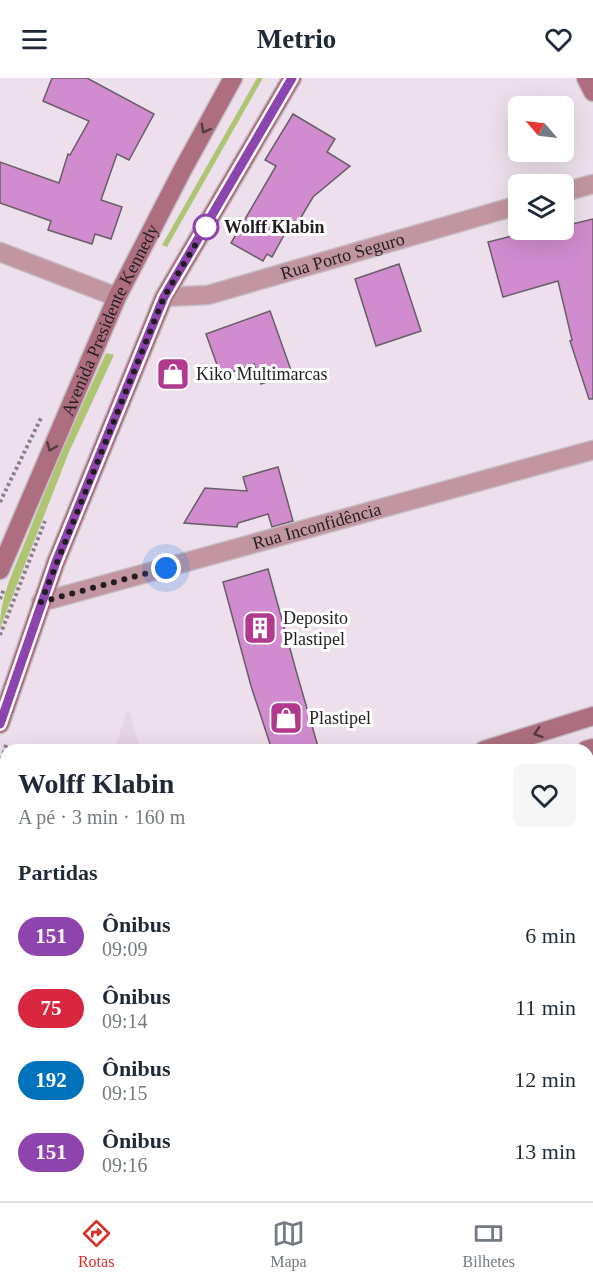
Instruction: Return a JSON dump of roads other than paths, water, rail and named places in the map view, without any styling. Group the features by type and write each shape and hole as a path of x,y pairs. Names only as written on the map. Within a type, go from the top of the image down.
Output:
{"main road":[{"name":"Avenida Presidente Kennedy","path":"0,570 117,297 183,168 233,78"},
{"path":"0,724 41,602 164,297 292,78"},
{"path":"585,78 593,92"},
{"path":"503,744 593,716"}],"street":[{"path":"574,189 593,184"},
{"name":"Rua Porto Seguro","path":"164,297 208,295 508,208"},
{"path":"0,252 117,297"},
{"name":"Rua Inconfidência","path":"41,602 593,450"}],"place":[{"name":"Wolff Klabin","path":"206,227"},
{"name":"Kiko Multimarcas","path":"173,374"},
{"name":"Deposito Plastipel","path":"260,628"},
{"name":"Plastipel","path":"286,718"}]}
